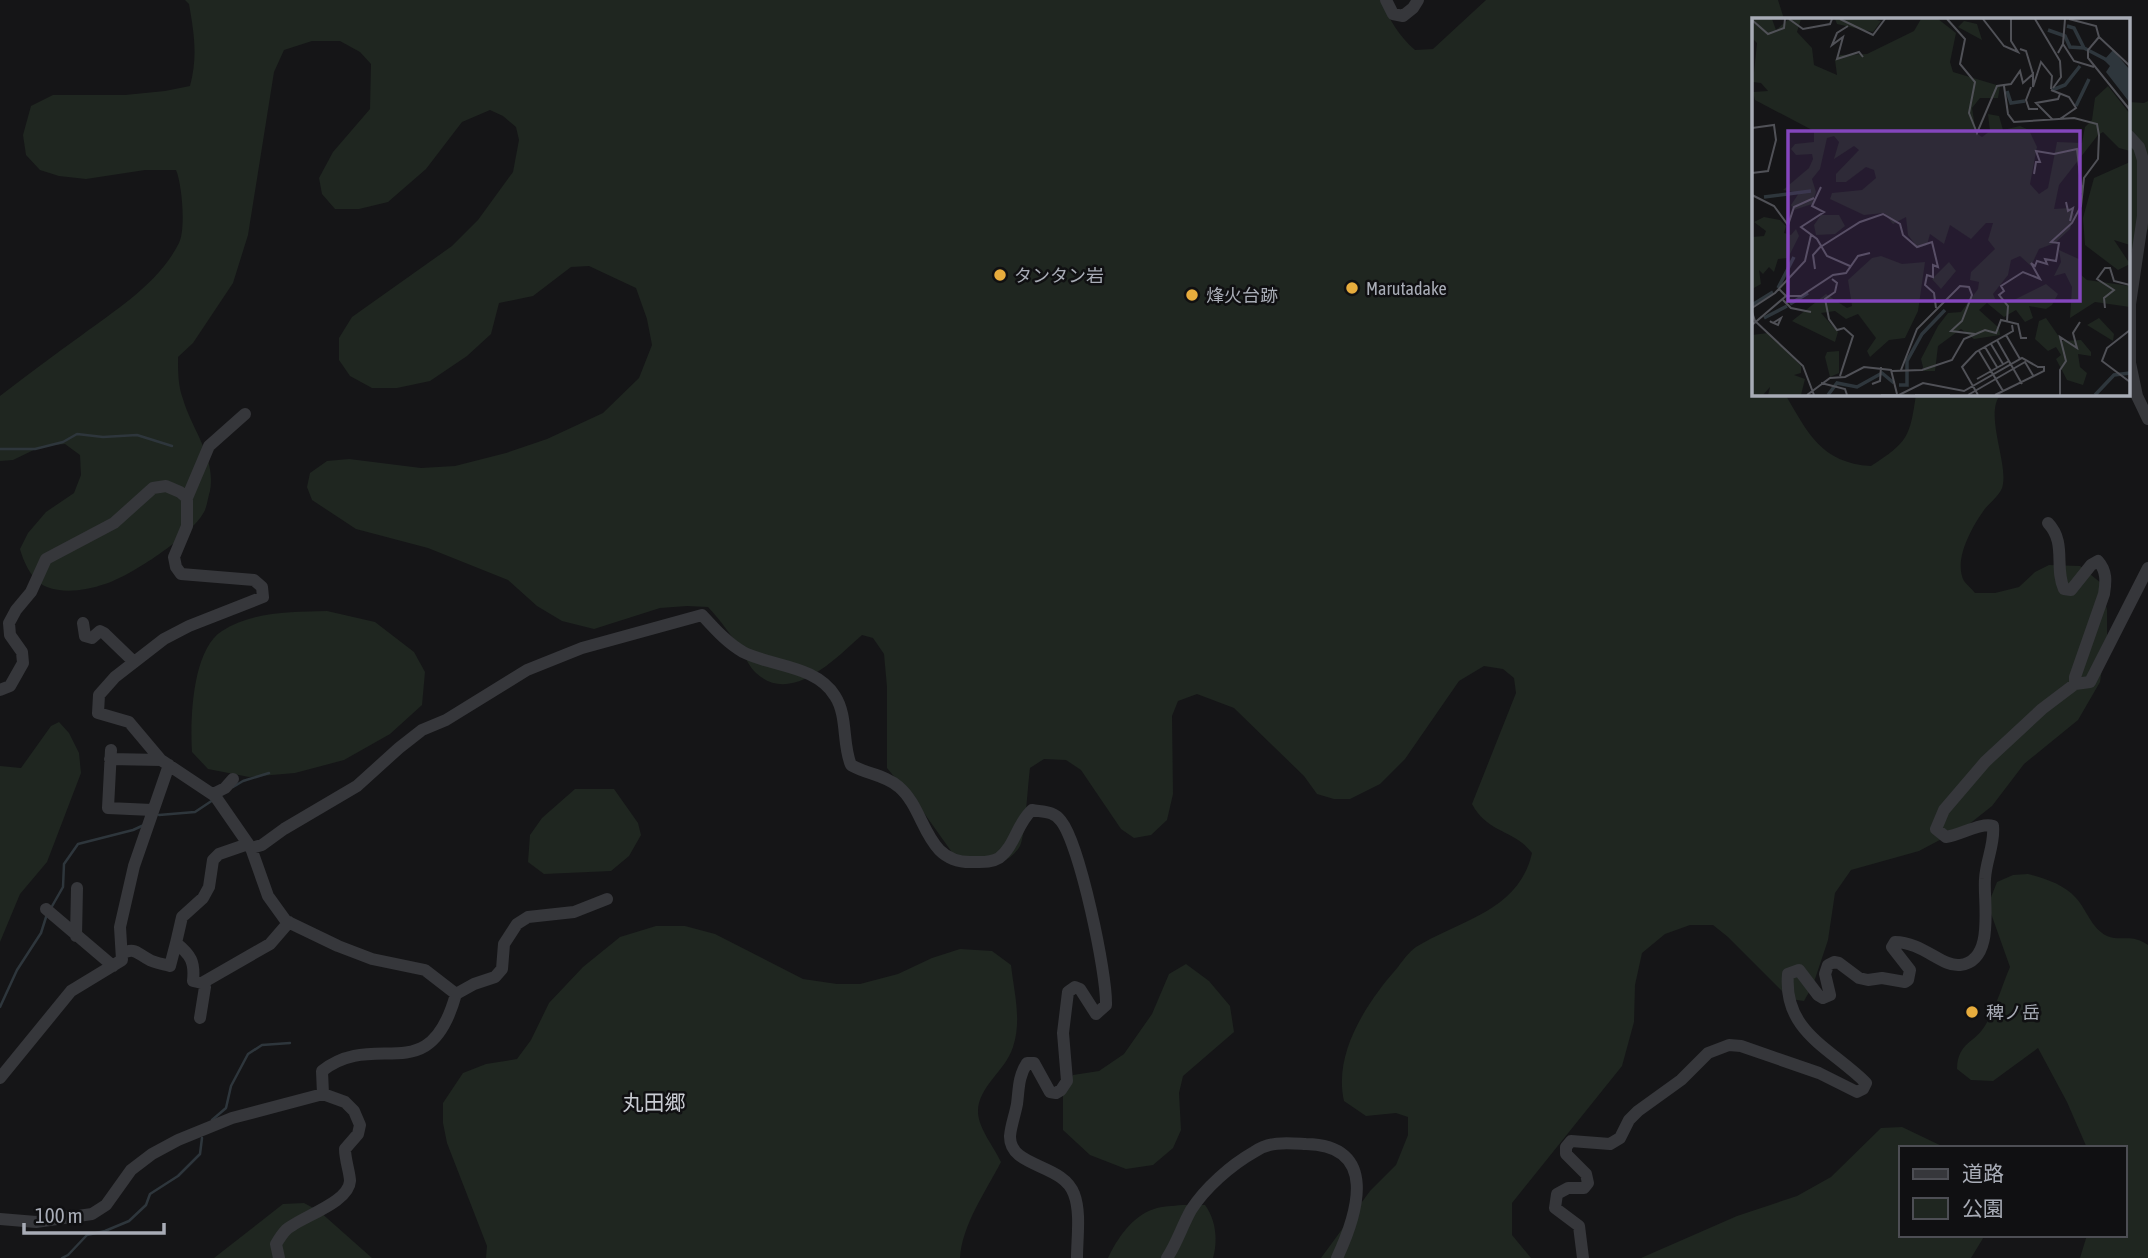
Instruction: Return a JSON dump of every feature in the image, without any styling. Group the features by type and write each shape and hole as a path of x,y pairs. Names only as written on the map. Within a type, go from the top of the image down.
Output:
{"street":[{"path":"1386,0 1393,14 1403,16 1418,0"},
{"path":"2130,137 2139,147 2143,160 2143,216 2130,304 2130,363 2137,396 2148,419"},
{"path":"244,414 209,446 187,498 187,526 174,557 181,574 254,580 262,587 263,597 189,626 164,639 115,677 99,695 98,713 129,722 165,763 215,797 249,846 268,896 289,922 338,947 425,970 456,994"},
{"path":"0,690 10,685 23,663 22,653 9,635 9,624 16,610 31,592 46,559 114,523 153,488 166,486 187,498"},
{"path":"2048,523 2056,531 2061,549 2061,583 2064,589 2071,590 2091,565 2098,561 2104,567 2104,594 2075,684"},
{"path":"1583,1258 1578,1226 1555,1208 1557,1194 1568,1188 1584,1188 1588,1183 1586,1174 1566,1154 1566,1147 1571,1141 1610,1144 1620,1138 1629,1119 1681,1080 1708,1053 1729,1045 1741,1045 1819,1073 1849,1091 1857,1093 1863,1089 1866,1083 1853,1070 1827,1052 1802,1028 1788,992 1788,974 1799,970 1823,998 1830,995 1825,974 1828,965 1833,962 1839,963 1859,978 1905,982 1908,980 1910,970 1893,951 1895,942 1907,942 1924,949 1949,965 1962,965 1975,957 1986,930 1984,881 1995,839 1993,826 1983,825 1961,835 1946,837 1937,829 1938,821 1944,810 1985,762 2042,709 2075,684 2090,682 2148,568"},
{"path":"122,954 137,950 149,960 170,966 182,917 203,898 209,887 213,860 219,854 262,845 357,786 422,730 446,720 527,670 583,649 702,615 740,650 790,667 826,686 836,696 842,714 846,754 850,765 898,786 909,797 936,846 959,863 996,860 1007,850 1032,810 1053,813 1062,822 1074,845 1106,988 1105,1004 1096,1014 1080,989 1075,987 1069,992 1063,1032 1067,1081 1063,1089 1051,1093 1034,1063 1027,1063 1019,1078 1010,1139 1016,1151 1028,1162 1065,1178 1074,1194 1077,1208 1077,1258"},
{"path":"83,623 85,636 92,638 100,631 104,633 134,662"},
{"path":"152,810 108,812 111,755 165,763"},
{"path":"0,1078 71,991 122,960 120,927 134,866 165,763"},
{"path":"215,797 233,779"},
{"path":"76,936 77,888"},
{"path":"323,1094 321,1071 333,1062 349,1056 409,1053 425,1047 438,1033 451,1010 456,994 495,977 502,969 504,944 517,924 528,917 574,912 607,899"},
{"path":"48,911 113,966"},
{"path":"176,943 189,953 194,964 193,981 202,983 270,944 289,922"},
{"path":"200,1018 205,987 202,983"},
{"path":"0,1219 36,1222 92,1214 106,1205 131,1170 152,1154 178,1140 232,1118 323,1094 345,1102 354,1111 360,1125 358,1134 345,1149 350,1182 346,1191 334,1202 285,1231 276,1244 279,1258"},
{"path":"1167,1258 1200,1197 1253,1152 1266,1145 1280,1143 1321,1144 1337,1148 1351,1162 1355,1175 1355,1208 1338,1258"}],"green space":[{"path":"185,0 1382,0 1395,27 1415,50 1433,49 1486,0 1778,0 1784,18 1752,18 1752,396 1786,396 1809,433 1828,452 1854,464 1871,466 1893,451 1905,437 1912,420 1916,396 2000,396 1996,402 1995,424 2003,484 1969,534 1962,554 1961,573 1964,581 1975,593 1995,593 2019,587 2035,572 2049,565 2080,566 2101,583 2107,610 2107,636 2100,682 2078,720 2024,764 1992,806 1968,825 1919,851 1851,870 1835,893 1828,940 1813,985 1804,1001 1790,999 1713,925 1690,925 1665,934 1642,953 1635,985 1634,1022 1622,1066 1512,1203 1512,1235 1531,1258 1321,1258 1370,1191 1396,1165 1408,1135 1408,1117 1396,1113 1366,1116 1344,1101 1343,1065 1355,1029 1375,996 1411,951 1486,912 1501,901 1515,888 1525,873 1532,853 1517,839 1486,821 1472,804 1516,693 1514,678 1503,669 1484,666 1459,681 1405,759 1380,784 1350,799 1334,799 1317,794 1304,776 1234,708 1197,694 1178,701 1172,716 1173,794 1167,820 1151,835 1134,838 1121,829 1081,770 1066,760 1044,759 1030,768 1023,832 1020,846 1015,853 994,865 961,865 924,813 887,768 887,687 884,654 873,638 862,635 826,666 798,682 770,682 754,671 730,633 708,607 660,608 594,629 562,621 537,606 508,580 428,548 356,529 312,500 307,487 310,473 327,461 349,459 421,468 455,466 547,439 603,413 639,378 652,345 647,319 636,288 589,266 571,267 533,296 499,303 491,334 467,356 430,381 397,388 372,388 350,376 339,360 339,338 352,317 452,246 478,220 513,172 519,140 516,127 490,110 462,122 426,169 388,202 359,209 335,209 322,194 319,178 333,152 370,109 371,64 360,52 340,41 312,41 284,50 274,72 248,235 233,283 193,343 178,357 181,394 210,467 210,491 204,512 174,543 116,580 76,590 47,587 33,576 20,549 28,533 46,512 74,493 81,475 80,455 65,444 42,446 13,460 0,461 0,396 149,283 179,243 182,206 176,170 145,170 86,179 59,176 40,170 26,155 23,135 31,106 53,95 125,95 190,86 194,45 189,4"},
{"path":"2148,101 2148,229 2130,253 2130,102"},
{"path":"327,611 375,622 414,652 425,672 422,705 390,734 344,760 295,773 249,777 208,769 192,752 192,722 199,669 212,640 234,624 260,616"},
{"path":"59,722 69,733 79,753 81,773 47,862 20,894 0,942 0,766 21,768 51,726"},
{"path":"575,789 614,789 638,823 641,835 629,856 611,871 544,874 528,862 530,835 542,818"},
{"path":"2028,874 2066,889 2102,933 2117,938 2137,939 2148,945 2148,1258 2080,1258 2086,1237 2127,1237 2127,1146 2086,1146 2067,1102 2038,1048 1993,1081 1971,1080 1957,1069 1960,1053 1982,1031 1990,1017 2010,967 1988,905 1997,882 2013,875"},
{"path":"656,926 685,926 715,934 803,979 837,984 860,984 898,974 932,958 960,949 992,951 1011,965 1016,1006 1016,1037 1009,1056 982,1095 978,1113 984,1132 1001,1162 970,1221 960,1258 486,1258 487,1246 447,1143 443,1103 463,1073 486,1064 517,1059 531,1040 549,1003 583,967 620,937"},
{"path":"1186,964 1209,981 1230,1006 1234,1032 1183,1076 1179,1093 1181,1130 1173,1148 1153,1165 1126,1169 1090,1155 1063,1130 1063,1093 1073,1075 1099,1071 1124,1054 1152,1014 1169,974"},
{"path":"1902,1127 1942,1146 1899,1146 1899,1237 1984,1237 1971,1258 1641,1258 1737,1216 1797,1196 1831,1177 1881,1128"},
{"path":"304,1203 319,1211 372,1258 214,1258 283,1204"},
{"path":"1205,1205 1209,1211 1215,1230 1213,1258 1108,1258 1121,1236 1139,1217 1157,1208"}],"waterway":[{"path":"0,449 35,449 63,442 77,434 103,437 137,435 172,446"},
{"path":"233,787 269,773"},
{"path":"159,815 195,812 213,800"},
{"path":"51,908 63,887 64,864 78,844 144,825"},
{"path":"0,1007 17,970 41,933 47,914"},
{"path":"212,1120 226,1108 231,1086 248,1054 262,1045 290,1043"},
{"path":"62,1258 87,1235 129,1221 146,1205 150,1194 178,1176 200,1154 202,1138"}],"place":[{"name":"タンタン岩","path":"1000,275"},
{"name":"Marutadake","path":"1352,288"},
{"name":"烽火台跡","path":"1192,295"},
{"name":"稗ノ岳","path":"1972,1012"}],"district":[{"name":"丸田郷","path":"654,1102"}]}
